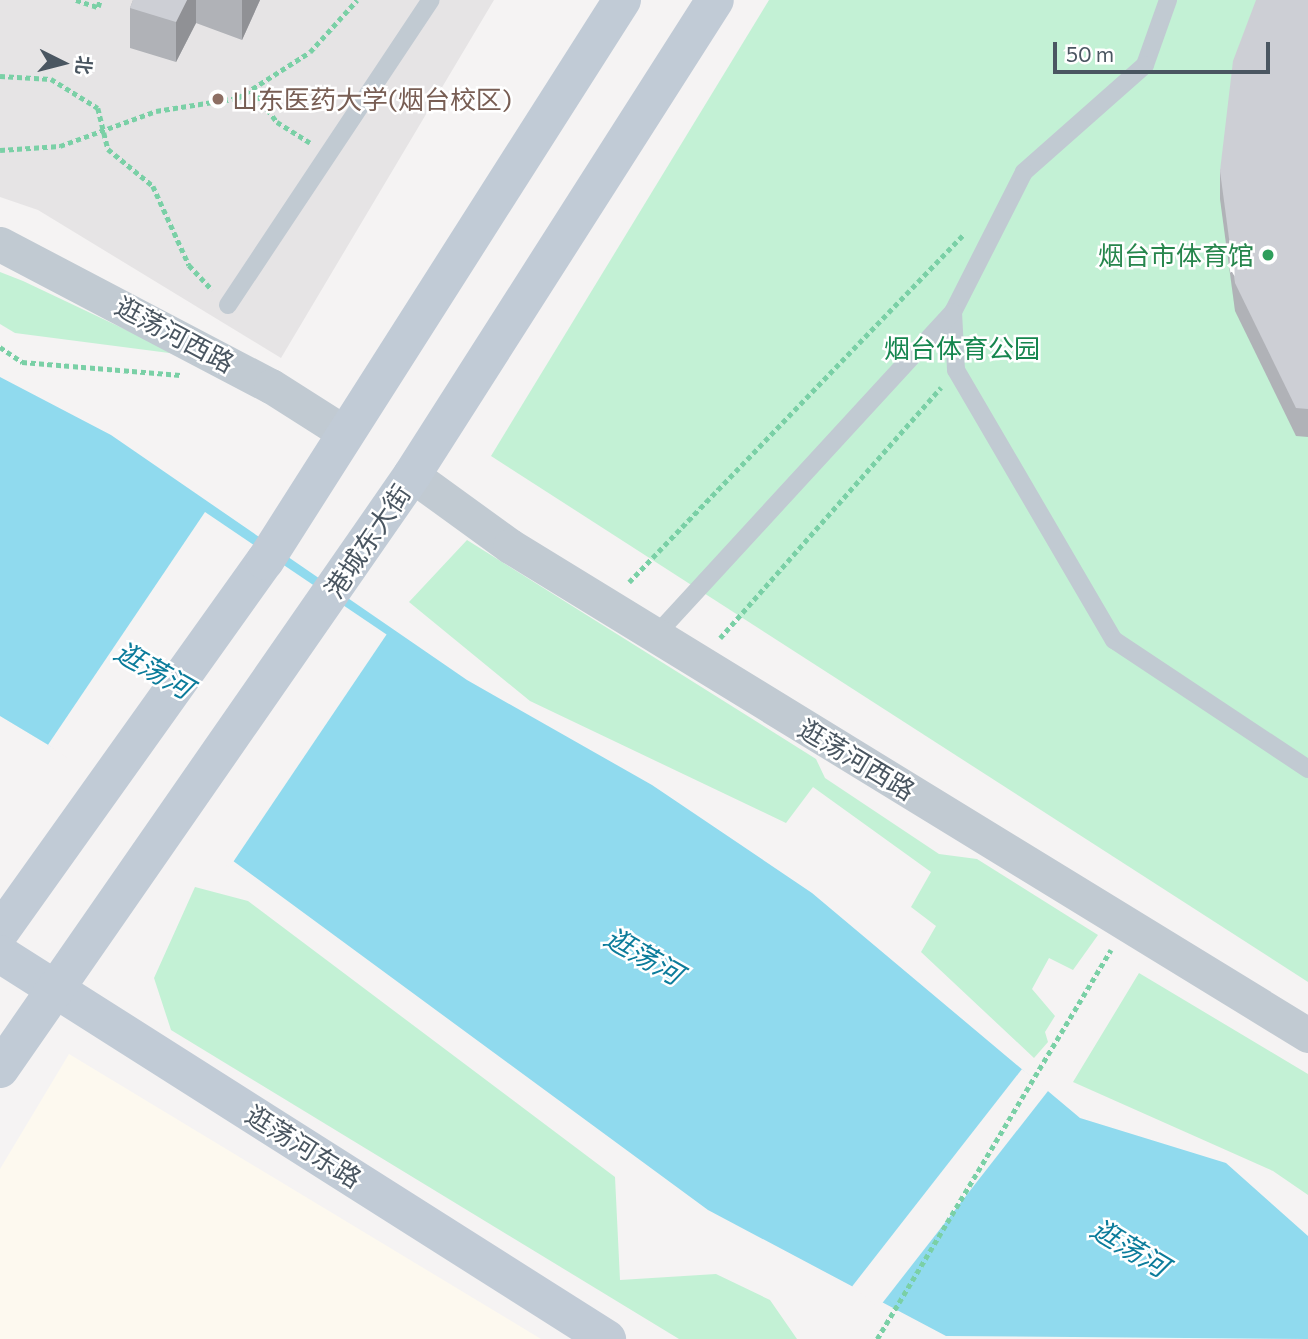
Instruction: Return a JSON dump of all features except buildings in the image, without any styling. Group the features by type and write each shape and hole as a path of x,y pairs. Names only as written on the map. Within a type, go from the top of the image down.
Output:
{"main road":[{"path":"0,932 106,788 265,561 622,0"},
{"name":"港城东大街","path":"0,1069 54,988 172,829 412,475 715,0"},
{"name":"逛荡河东路","path":"0,954 607,1339"}],"street":[{"name":"逛荡河西路","path":"0,244 271,386 345,433"},
{"name":"逛荡河西路","path":"412,475 606,606 1308,1035"}],"lane":[{"path":"228,305 431,0"},
{"path":"655,636 953,312 1024,172 1145,65 1168,0"},
{"path":"953,312 956,370 1114,640 1308,769"}],"path":[{"path":"76,0 98,7 100,0"},
{"path":"0,150 60,146 102,134 156,111 238,98 310,52 357,0"},
{"path":"0,76 64,86 98,108 102,134 123,165 153,186 189,265 228,305"},
{"path":"252,89 277,121 329,154"},
{"path":"606,606 975,222"},
{"path":"0,347 22,362 195,376"},
{"path":"698,662 956,370"},
{"path":"877,1339 1127,924"}],"shaded area":[{"name":"山东医药大学(烟台校区)","path":"0,0 494,0 281,358 38,210 0,197"},
{"path":"69,1054 541,1339 0,1339 0,1169"}],"green space":[{"name":"烟台体育公园","path":"769,0 1308,0 1308,982 491,456"},
{"path":"0,272 177,354 15,333 0,324"},
{"path":"467,540 816,759 825,778 939,854 977,859 1098,935 1073,970 1049,958 1032,989 1055,1016 1045,1032 1048,1042 1034,1058 921,952 936,926 911,907 931,872 813,787 786,823 530,701 409,602"},
{"path":"195,887 248,901 615,1177 620,1280 716,1274 770,1300 797,1339 679,1339 171,1030 154,978"},
{"path":"1139,973 1308,1074 1308,1195 1273,1171 1073,1082"}],"water":[{"name":"逛荡河","path":"0,377 111,435 467,680 652,785 812,893 1080,1118 1226,1163 1308,1236 1308,1339 946,1336 708,1210 195,833 0,716"}],"pier":[{"path":"205,512 387,634 229,867 48,745"},
{"path":"1022,1069 1049,1090 879,1307 852,1286"}],"place":[{"name":"山东医药大学(烟台校区)","path":"218,99"},
{"name":"烟台市体育馆","path":"1268,255"}]}
